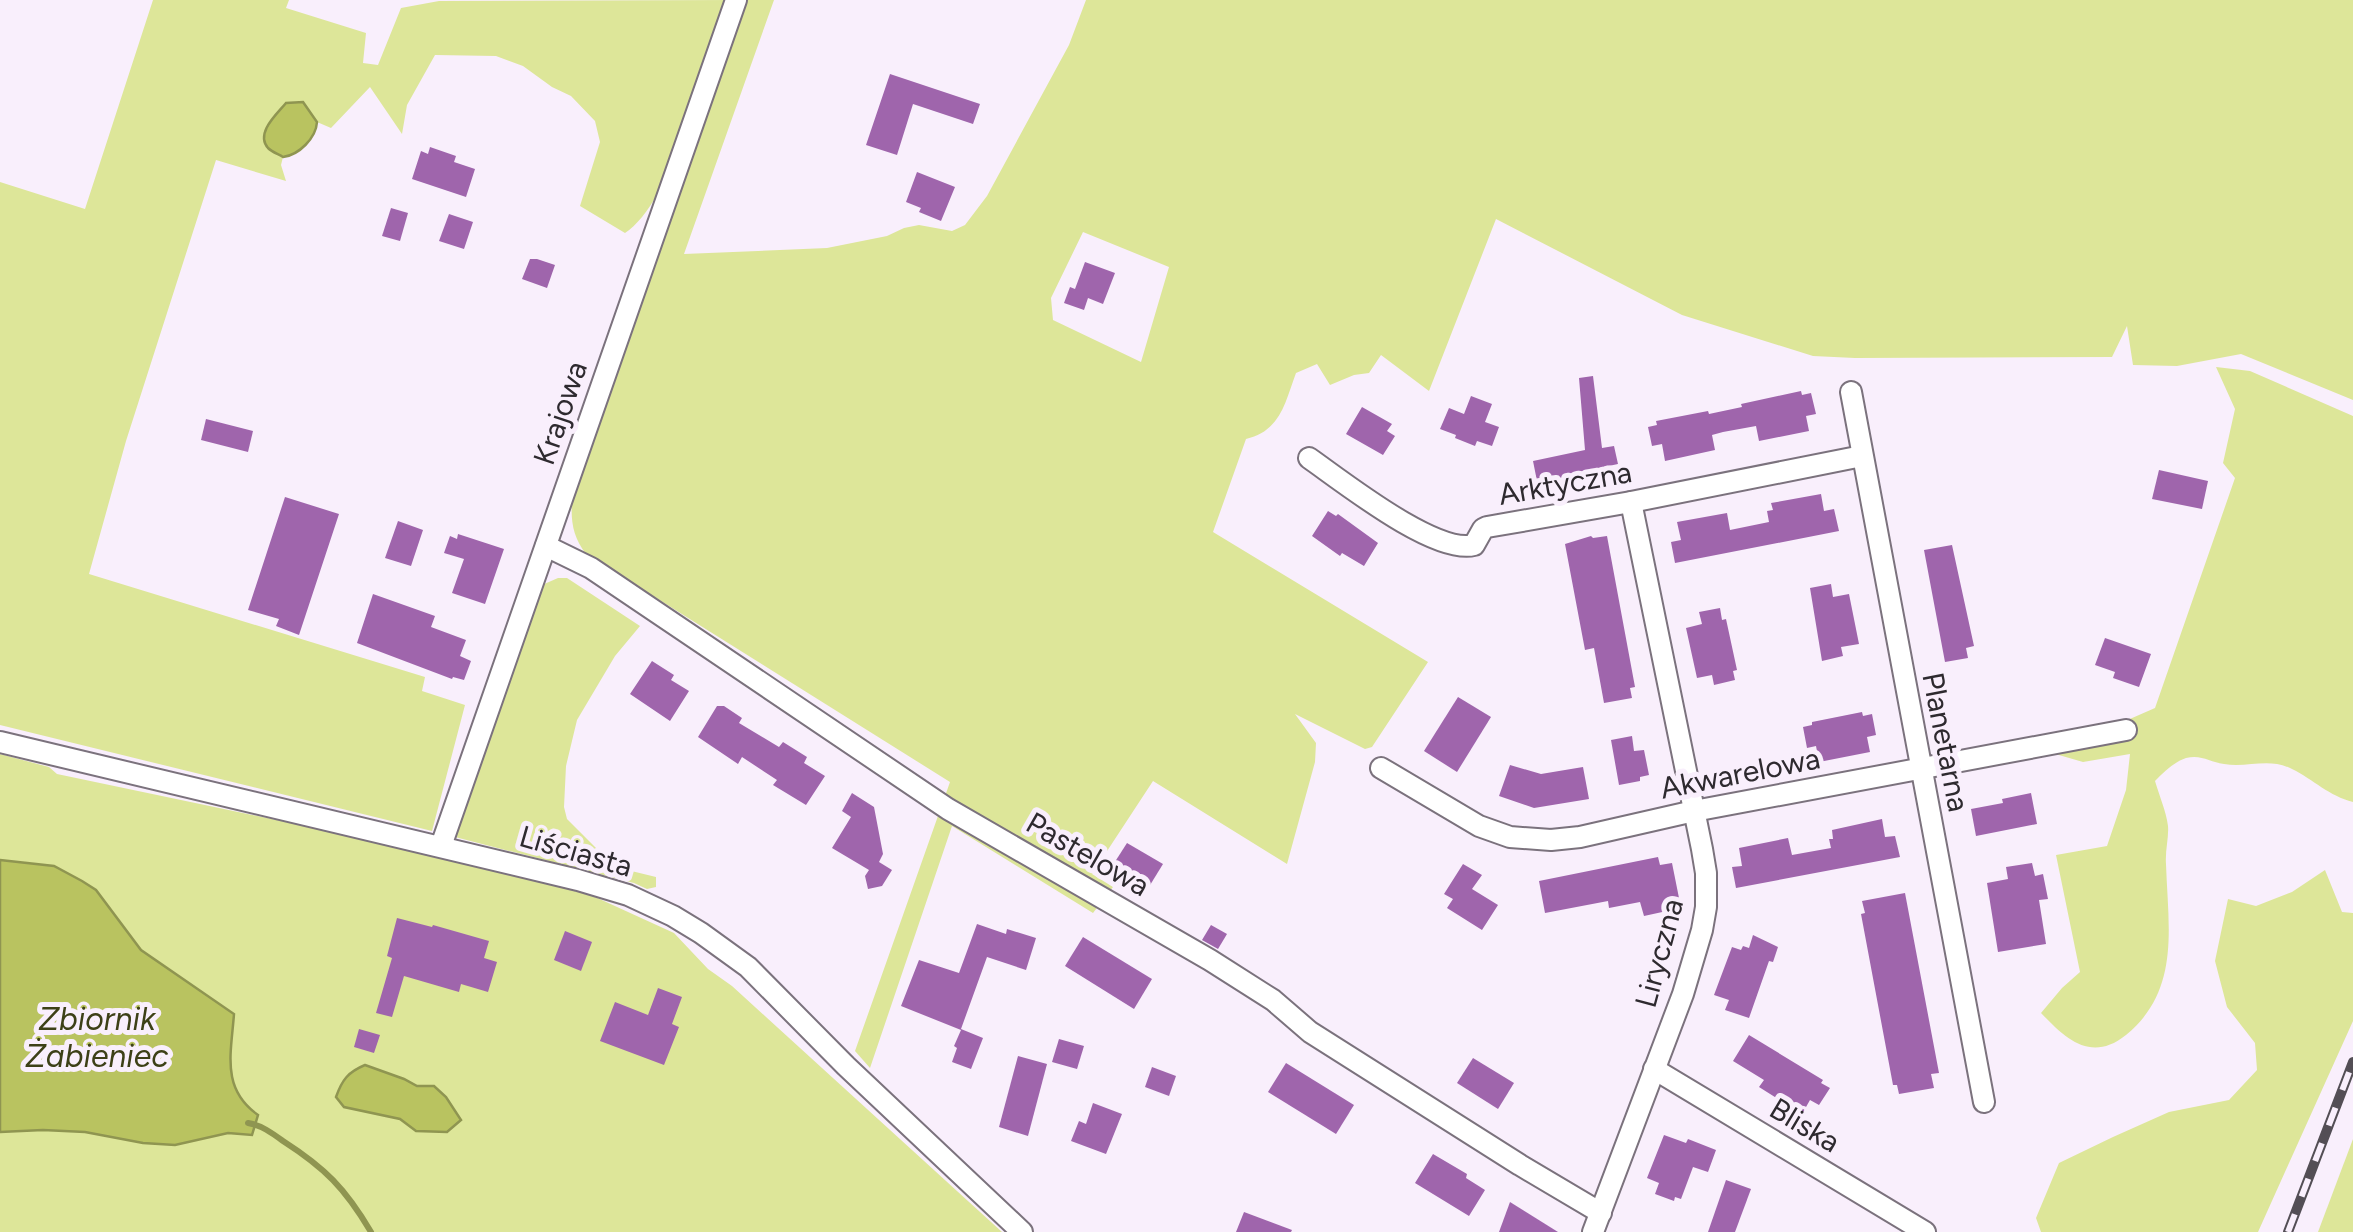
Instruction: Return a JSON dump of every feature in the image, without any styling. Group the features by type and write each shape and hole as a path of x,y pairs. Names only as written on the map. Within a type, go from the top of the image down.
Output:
{"street":[{"name":"Krajowa","path":"441,846 736,0"},
{"name":"Planetarna","path":"1851,392 1984,1102"},
{"name":"Arktyczna","path":"1310,458 1408,525 1466,547 1474,545 1482,529 1862,456"},
{"name":"Liryczna","path":"1597,1222 1683,994 1706,908 1706,873 1631,502"},
{"name":"Pastelowa","path":"546,546 591,568 948,809 1273,1000 1310,1032 1520,1165 1597,1222"},
{"name":"Akwarelowa","path":"1381,768 1479,826 1510,837 1551,840 2126,730"},
{"name":"Liściasta","path":"0,742 578,880 673,916 748,967 846,1066 1022,1232"},
{"name":"Bliska","path":"1654,1069 1925,1232"}],"shaded area":[{"path":"153,0 289,0 286,8 366,33 363,63 378,65 401,8 439,1 732,0 674,161 642,217 625,233 580,206 600,142 595,121 571,96 523,66 496,56 435,55 407,105 402,134 370,87 331,128 317,122 303,103 267,147 283,157 286,181 216,160 126,441 89,574 425,677 422,691 465,705 432,831 0,725 0,182 85,209"},
{"path":"741,0 774,0 684,254 827,248 919,225 952,231 965,225 987,196 1069,45 1086,0 2353,0 2353,400 2241,354 2177,366 2133,365 2127,326 2112,357 1813,356 1682,315 1496,219 1429,391 1381,355 1369,373 1330,385 1317,364 1296,373 1285,405 1274,422 1246,439 1213,532 1428,662 1372,747 1365,749 1295,714 1316,743 1315,762 1287,864 1153,781 1092,874 1113,887 1093,913 952,826 870,1068 855,1051 950,782 586,554 573,525 573,491","holes":["1083,232 1169,267 1141,362 1053,320 1051,298"]},
{"path":"2216,367 2250,371 2353,416 2353,802 2275,764 2233,765 2191,757 2162,774 2155,781 2168,826 2169,934 2163,978 2144,1017 2126,1035 2101,1047 2090,1047 2070,1039 2041,1013 2080,972 2056,855 2107,846 2126,790 2130,754 2083,762 2052,753 2155,708 2235,478 2223,463 2235,409"},
{"path":"567,578 640,626 615,656 577,720 566,766 567,819 615,867 656,877 656,887 647,889 455,837 542,585"},
{"path":"0,754 49,767 57,774 444,855 593,896 674,933 708,969 732,986 1002,1232 0,1232"},
{"path":"2325,870 2342,912 2353,913 2353,1021 2258,1232 2041,1232 2036,1218 2059,1163 2169,1112 2229,1100 2257,1070 2255,1043 2227,1007 2215,961 2228,899 2256,906 2292,892"},
{"path":"2353,1139 2353,1232 2318,1232"}],"water":[{"path":"303,102 317,122 316,128 301,149 283,157 268,148 266,130 286,103"},
{"name":"Zbiornik Żabieniec","path":"0,860 54,866 96,890 141,950 234,1014 231,1070 238,1094 258,1115 252,1135 228,1133 175,1145 85,1132 0,1132"},
{"path":"365,1065 417,1086 434,1086 461,1120 447,1132 416,1131 400,1119 344,1107 336,1097 341,1086 350,1074"}],"building":[{"path":"890,74 980,104 973,124 913,104 897,155 866,145"},
{"path":"430,147 456,156 454,162 475,169 466,197 412,179 421,151 428,154"},
{"path":"917,172 955,187 941,221 906,202"},
{"path":"391,208 408,213 400,241 382,236"},
{"path":"449,214 473,222 464,249 439,241"},
{"path":"530,259 555,265 547,288 522,279"},
{"path":"1085,262 1115,273 1103,304 1088,298 1084,310 1064,303 1070,287 1075,289"},
{"path":"1593,376 1602,448 1614,446 1618,464 1562,476 1564,481 1544,485 1544,480 1537,481 1533,461 1585,450 1579,378"},
{"path":"1801,391 1802,395 1811,393 1816,414 1806,416 1809,431 1759,441 1756,426 1723,432 1712,435 1715,450 1665,461 1662,444 1652,446 1648,427 1657,425 1656,421 1708,411 1709,414"},
{"path":"1471,396 1492,404 1485,422 1499,427 1492,446 1477,441 1475,446 1440,429 1449,408 1464,414"},
{"path":"1362,407 1392,424 1387,431 1395,436 1383,455 1346,434"},
{"path":"206,419 253,431 248,452 201,440"},
{"path":"2159,470 2208,481 2202,509 2152,499"},
{"path":"1821,494 1824,511 1834,509 1839,531 1675,563 1671,542 1681,540 1677,522 1727,513 1730,530 1769,522 1767,511 1773,510 1771,503"},
{"path":"285,497 339,514 299,635 276,626 279,619 248,610"},
{"path":"1328,511 1378,543 1364,566 1342,553 1340,556 1312,536"},
{"path":"398,521 423,530 411,566 385,558"},
{"path":"458,534 504,549 485,604 452,593 464,559 444,553 450,536 457,539"},
{"path":"1607,536 1635,687 1630,688 1632,698 1604,703 1594,648 1585,650 1565,544"},
{"path":"1952,545 1974,646 1966,648 1968,658 1945,662 1924,550"},
{"path":"1831,584 1833,597 1849,594 1859,644 1841,647 1843,656 1822,661 1810,588"},
{"path":"373,594 435,616 431,627 466,640 460,656 471,661 464,680 357,643"},
{"path":"1720,608 1737,670 1733,671 1735,680 1714,685 1712,675 1697,678 1686,628 1702,624 1699,612"},
{"path":"2105,638 2151,654 2139,687 2113,678 2115,672 2095,665"},
{"path":"652,661 689,691 670,721 630,694"},
{"path":"1458,697 1491,717 1457,772 1424,751"},
{"path":"717,706 724,706 742,718 739,723 779,747 783,742 807,757 804,763 825,776 806,805 773,785 777,780 742,757 738,764 698,737"},
{"path":"1862,712 1863,716 1872,714 1876,735 1867,737 1870,752 1819,762 1816,746 1807,748 1803,727"},
{"path":"1632,736 1634,751 1644,750 1649,775 1619,785 1611,740"},
{"path":"1510,765 1541,774 1583,767 1589,799 1534,808 1499,796"},
{"path":"852,793 874,807 883,854 879,862 892,870 882,886 868,889 865,876 869,870 832,848 851,817 842,811"},
{"path":"2031,793 2037,824 1976,836 1971,809"},
{"path":"1882,819 1885,837 1895,836 1900,857 1736,888 1732,867 1742,866 1739,848 1788,838 1792,855 1831,848 1832,830"},
{"path":"1127,843 1163,864 1147,890 1111,868"},
{"path":"1658,857 1660,865 1672,863 1679,898 1674,898 1676,909 1644,916 1640,902 1609,908 1608,901 1545,913 1539,881"},
{"path":"2032,863 2035,876 2043,874 2048,899 2039,900 2046,944 1998,952 1987,883 2008,879 2006,867"},
{"path":"1463,864 1482,875 1472,889 1498,905 1482,930 1447,908 1453,899 1444,894"},
{"path":"1905,893 1939,1073 1931,1074 1934,1088 1899,1094 1897,1085 1893,1085 1861,914 1865,913 1862,901"},
{"path":"397,918 489,941 484,958 497,962 488,992 461,984 459,992 404,976 392,1017 376,1013 392,958 387,956"},
{"path":"977,924 1006,934 1007,929 1036,938 1026,970 987,957 961,1029 983,1038 971,1069 952,1062 961,1030 901,1006 919,960 959,973"},
{"path":"1211,925 1227,934 1218,949 1202,940"},
{"path":"565,931 592,942 581,971 554,960"},
{"path":"1753,935 1778,947 1773,962 1769,961 1749,1018 1725,1010 1729,1000 1714,995 1732,947 1749,948"},
{"path":"1083,937 1152,979 1134,1009 1065,966"},
{"path":"658,988 682,997 672,1024 679,1027 664,1065 600,1041 615,1002 648,1015"},
{"path":"359,1029 380,1035 374,1053 354,1047"},
{"path":"1749,1035 1823,1080 1821,1083 1830,1088 1819,1105 1810,1100 1802,1114 1759,1087 1764,1080 1733,1061"},
{"path":"1059,1039 1084,1046 1077,1069 1052,1062"},
{"path":"1018,1056 1047,1064 1028,1136 999,1127"},
{"path":"1473,1058 1514,1083 1498,1109 1457,1083"},
{"path":"1286,1063 1354,1105 1336,1134 1268,1092"},
{"path":"1152,1067 1176,1076 1169,1096 1145,1087"},
{"path":"1093,1103 1122,1114 1106,1154 1071,1141 1079,1121 1086,1124"},
{"path":"1664,1135 1716,1150 1708,1172 1693,1167 1681,1199 1675,1197 1674,1201 1655,1194 1659,1183 1647,1178"},
{"path":"1433,1154 1485,1190 1469,1216 1415,1183"},
{"path":"1726,1180 1751,1189 1735,1232 1708,1232"},
{"path":"1510,1202 1558,1232 1499,1232"},
{"path":"1244,1212 1292,1230 1236,1232"}],"waterway":[{"path":"248,1123 271,1132 322,1170 343,1191 371,1232"}],"railway":[{"path":"2288,1232 2353,1062"}]}
